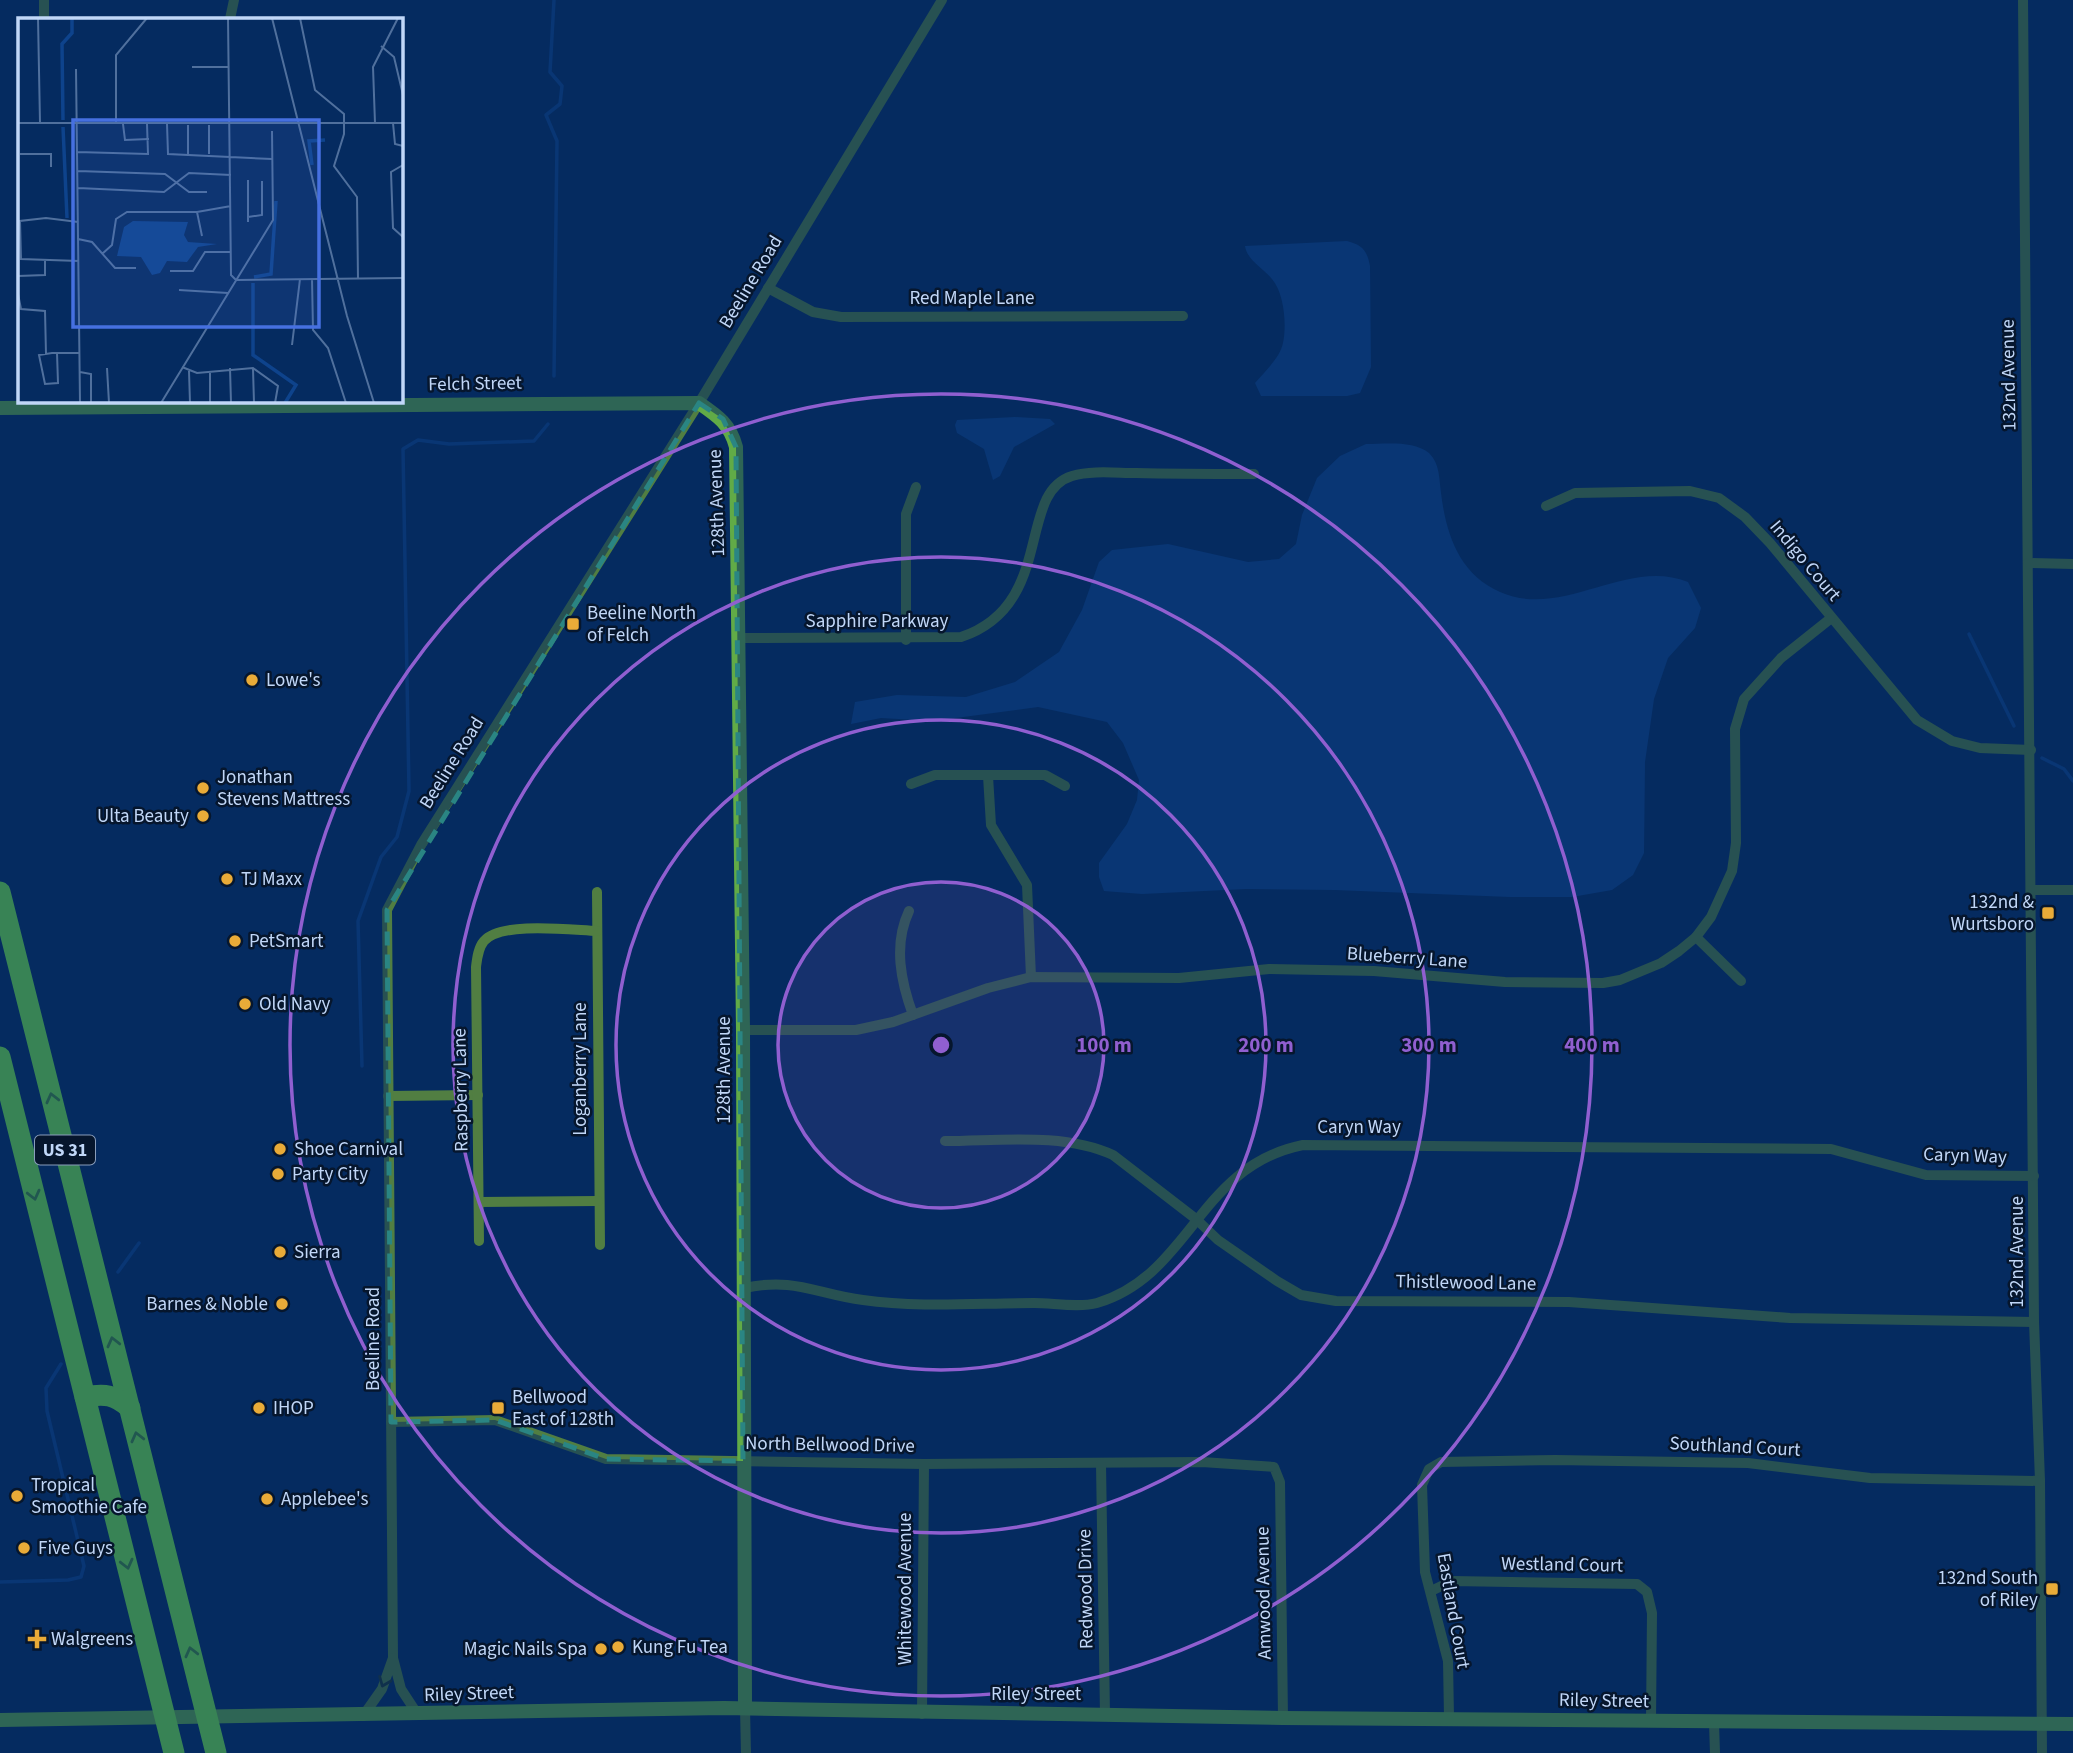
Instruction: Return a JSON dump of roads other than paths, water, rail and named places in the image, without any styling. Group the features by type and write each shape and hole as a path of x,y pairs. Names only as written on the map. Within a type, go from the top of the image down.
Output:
{"highway":[{"name":"US 31","path":"0,892 216,1753"},
{"name":"US 31","path":"0,1057 174,1753"},
{"path":"85,1397 106,1394 130,1408"}],"main road":[{"name":"Felch Street","path":"0,408 52,404 699,402"},
{"name":"128th Avenue","path":"699,402 723,419 732,431 736,447 743,1030 745,1708"},
{"name":"Riley Street","path":"0,1720 745,1708 922,1714 1449,1717 1714,1723 2073,1724"}],"street":[{"path":"44,0 44,18"},
{"path":"230,18 233,0"},
{"name":"Beeline Road","path":"418,1715 401,1689 393,1658 387,910 421,845 699,402 942,0"},
{"name":"132nd Avenue","path":"2023,0 2035,1322 2040,1480 2042,1753"},
{"name":"Red Maple Lane","path":"768,288 813,312 841,317 1183,316"},
{"name":"Sapphire Parkway","path":"740,638 961,638 985,627 1000,614 1021,584 1045,498 1061,481 1071,476 1103,473 1254,474"},
{"path":"906,640 905,514 916,487"},
{"name":"Indigo Court","path":"1546,506 1575,493 1690,491 1719,498 1745,517 1770,543 1830,619 1866,656 1917,720 1952,741 2031,750"},
{"path":"2028,563 2073,564"},
{"name":"Blueberry Lane","path":"743,1030 856,1030 913,1015 988,988 1031,977 1178,978 1269,969 1374,971 1461,980 1603,983 1620,980 1661,963 1696,937 1711,917 1732,872 1736,843 1735,729 1744,699 1781,658 1830,619"},
{"path":"911,784 935,775 1045,775 1065,786"},
{"path":"988,776 992,825 1027,885 1031,977"},
{"path":"2033,890 2073,890"},
{"name":"Loganberry Lane","path":"597,892 600,1245"},
{"path":"909,911 900,937 902,984 913,1015"},
{"name":"Raspberry Lane","path":"479,1241 477,967 484,941 492,935 513,929 597,931"},
{"path":"1696,937 1741,981"},
{"path":"388,1096 478,1095"},
{"name":"Thistlewood Lane","path":"945,1141 1050,1142 1097,1148 1112,1155 1196,1219 1218,1240 1300,1296 1336,1301 1569,1302 1790,1318 2035,1322"},
{"name":"Caryn Way","path":"744,1288 785,1282 889,1303 1096,1304 1143,1281 1223,1188 1251,1163 1275,1150 1336,1143 1831,1149 1926,1175 2034,1176"},
{"path":"479,1202 598,1201"},
{"name":"North Bellwood Drive","path":"391,1422 495,1420 606,1459 924,1464 1202,1462 1274,1467"},
{"name":"Southland Court","path":"1429,1469 1441,1462 1555,1460 1748,1463 1870,1478 2040,1480"},
{"name":"Whitewood Avenue","path":"922,1714 924,1464"},
{"name":"Redwood Drive","path":"1101,1464 1105,1714"},
{"name":"Amwood Avenue","path":"1274,1467 1280,1482 1283,1718"},
{"name":"Eastland Court","path":"1429,1469 1422,1485 1425,1572 1448,1661 1449,1717"},
{"name":"Westland Court","path":"1431,1591 1452,1581 1637,1584 1647,1592 1652,1613 1651,1721"},
{"name":"Beeline Road","path":"363,1716 382,1689 393,1658"},
{"name":"128th Avenue","path":"745,1708 746,1753"},
{"path":"1714,1723 1715,1753"}],"water":[{"path":"1347,241 1363,249 1370,266 1371,367 1360,393 1347,396 1261,396 1255,383 1281,349 1285,327 1284,309 1276,285 1252,260 1245,246"},
{"path":"1015,417 1050,419 1055,424 1014,447 1000,476 993,480 984,449 957,433 955,425 957,420"},
{"path":"1366,444 1407,444 1422,449 1433,457 1443,508 1457,551 1474,575 1500,592 1524,599 1547,599 1641,577 1665,576 1688,582 1701,608 1695,628 1668,658 1654,699 1645,762 1644,853 1633,875 1612,890 1572,897 1335,890 1246,889 1142,894 1104,891 1099,877 1099,863 1127,824 1137,800 1139,780 1123,743 1107,722 1038,707 933,721 881,718 851,724 855,702 897,695 966,697 1015,682 1059,652 1082,610 1099,562 1112,550 1168,544 1248,562 1279,559 1296,544 1302,515 1317,478 1340,456"}],"waterway":[{"path":"554,0 550,72 562,86 560,104 546,115 557,141 554,376"},
{"path":"362,1066 358,921 381,857 397,837 409,791 403,449 418,440 449,444 534,441 548,424"},
{"path":"1969,634 2014,726"},
{"path":"2042,758 2064,769 2073,781"},
{"path":"118,1272 139,1243"},
{"path":"0,1582 68,1580 81,1577 84,1566 47,1411 46,1388 61,1364"}],"place":[{"name":"Beeline North of Felch","path":"573,624"},
{"name":"Lowe's","path":"252,680"},
{"name":"Jonathan Stevens Mattress","path":"203,788"},
{"name":"Ulta Beauty","path":"203,816"},
{"name":"TJ Maxx","path":"227,879"},
{"name":"132nd & Wurtsboro","path":"2048,913"},
{"name":"PetSmart","path":"235,941"},
{"name":"Old Navy","path":"245,1004"},
{"name":"Shoe Carnival","path":"280,1149"},
{"name":"Party City","path":"278,1174"},
{"name":"Sierra","path":"280,1252"},
{"name":"Barnes & Noble","path":"282,1304"},
{"name":"IHOP","path":"259,1408"},
{"name":"Bellwood East of 128th","path":"498,1408"},
{"name":"Tropical Smoothie Cafe","path":"17,1496"},
{"name":"Applebee's","path":"267,1499"},
{"name":"Five Guys","path":"24,1548"},
{"name":"132nd South of Riley","path":"2052,1589"},
{"name":"Walgreens","path":"37,1639"},
{"name":"Kung Fu Tea","path":"618,1647"},
{"name":"Magic Nails Spa","path":"601,1649"}]}
